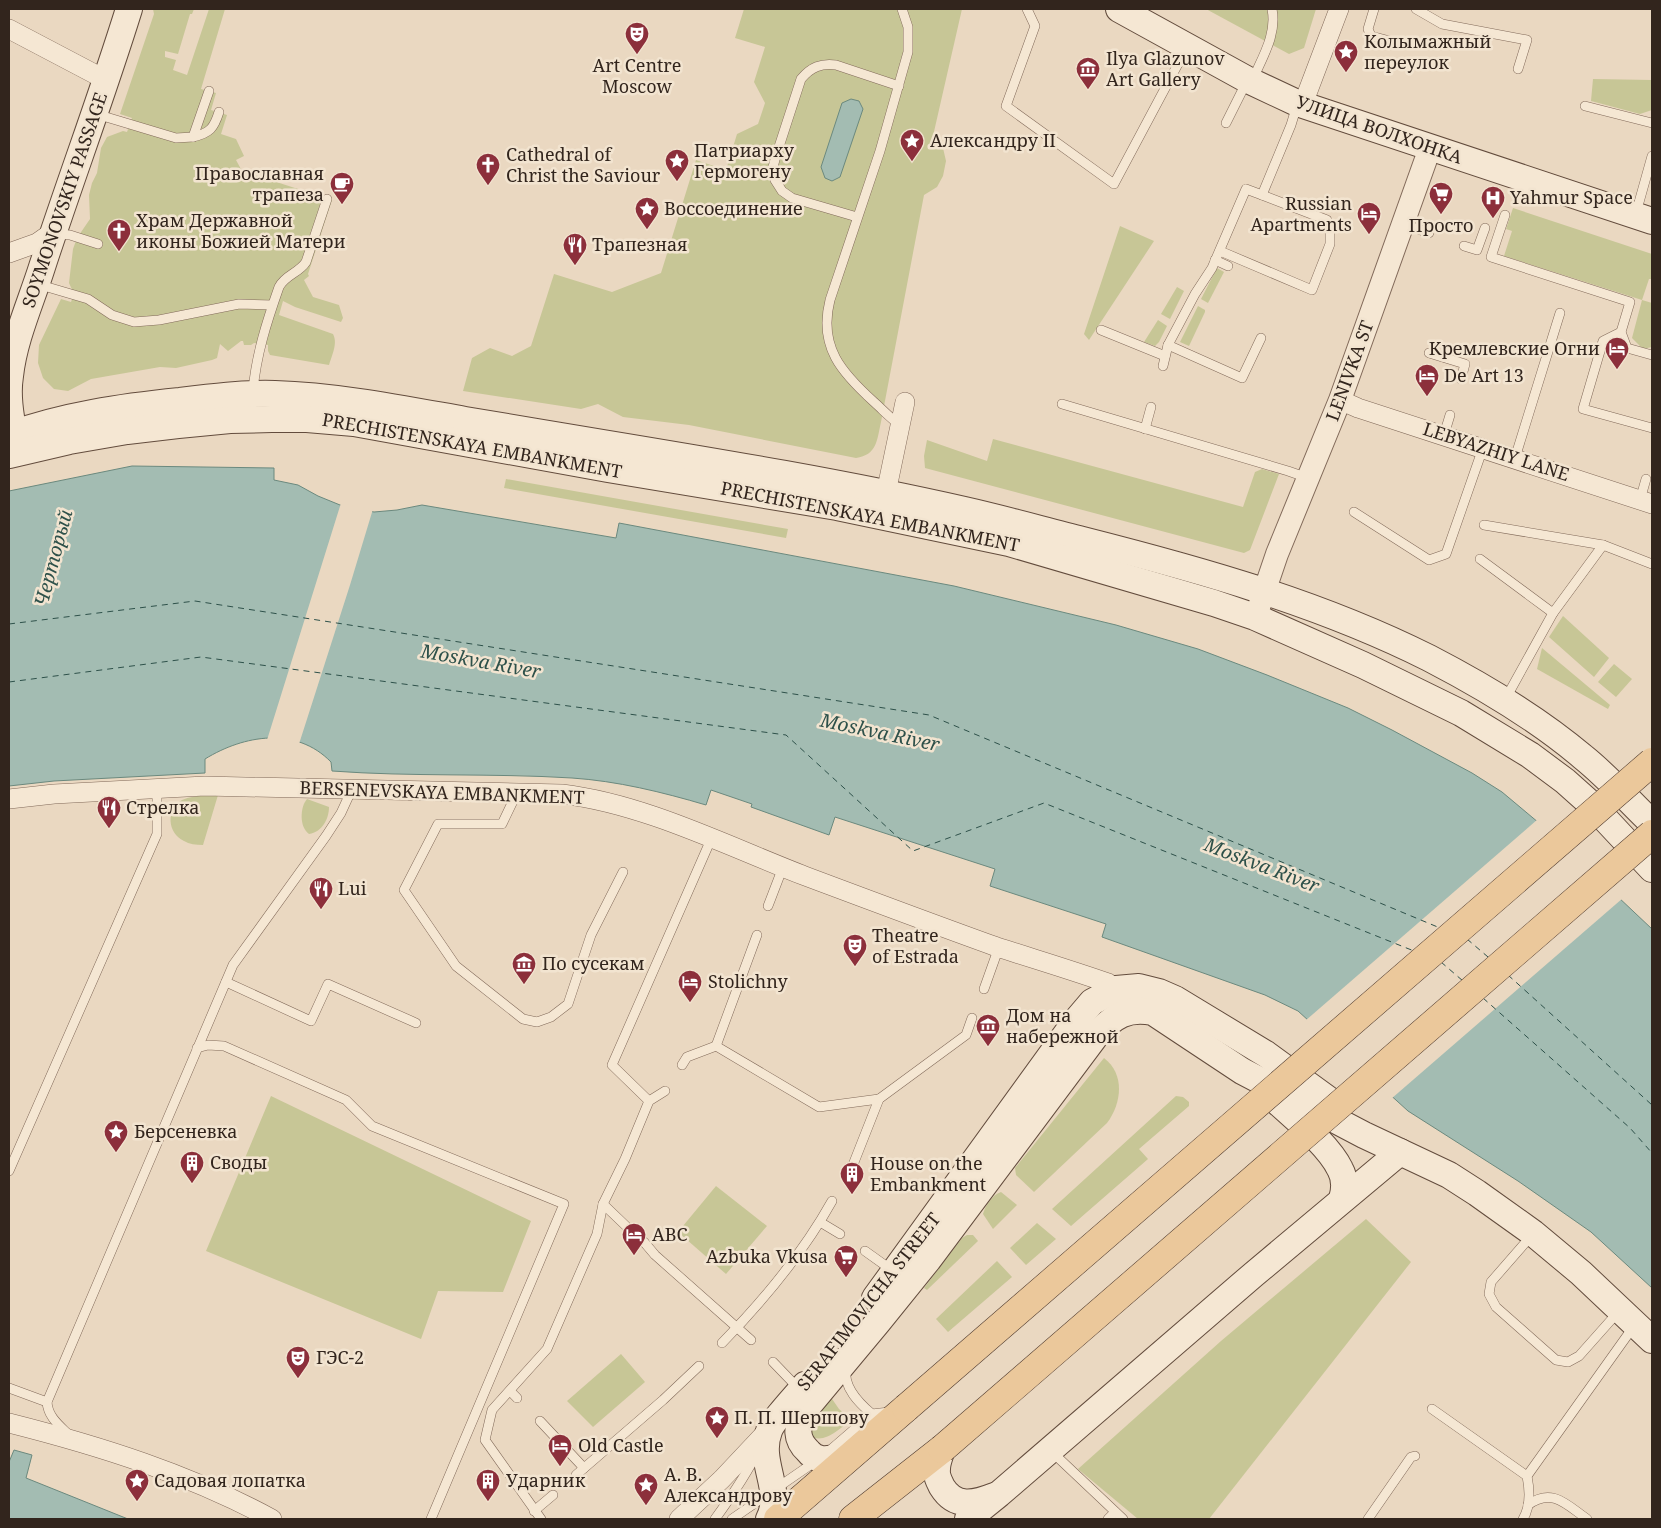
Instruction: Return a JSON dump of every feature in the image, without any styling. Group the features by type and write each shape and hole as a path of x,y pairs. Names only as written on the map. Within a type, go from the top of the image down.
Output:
{"main road":[{"name":"SOYMONOVSKIY PASSAGE","path":"12,444 9,377 14,355 54,232 96,114 129,9"},
{"name":"УЛИЦА ВОЛХОНКА","path":"1122,10 1250,81 1300,104 1644,219"},
{"name":"PRECHISTENSKAYA EMBANKMENT","path":"12,444 63,418 123,407 273,393 369,403 751,468 967,510 1134,553 1265,591 1384,638 1427,658 1505,700 1551,731 1586,759 1652,824"},
{"name":"PRECHISTENSKAYA EMBANKMENT","path":"12,444 230,420 307,419 354,423 608,469 837,507 964,532 1009,543 1128,577 1255,617 1363,665 1461,713 1530,755 1565,781 1616,829 1652,869"},
{"path":"778,1519 1652,762"},
{"path":"1616,829 1652,857"},
{"path":"853,1519 942,1450 1652,834"},
{"path":"1400,1152 1266,1054 1175,999 1159,992 1139,987 1122,1000 1140,1009 1153,1012 1242,1071 1364,1135 1400,1152 1449,1175 1533,1233 1581,1273 1636,1325"},
{"name":"SERAFIMOVICHA STREET","path":"807,1394 895,1273 1003,1142 1108,1022 1122,1000"},
{"path":"1242,1071 1290,1114 1334,1159 1343,1178 1344,1189 1342,1199"},
{"name":"SERAFIMOVICHA STREET","path":"769,1429 848,1358 928,1260 1003,1142"},
{"path":"942,1450 937,1469 938,1480 945,1492 956,1501 965,1504 978,1502 982,1510 1342,1199 1400,1152"},
{"path":"807,1394 798,1426 798,1437 803,1446 810,1454 819,1459 830,1459 852,1454"},
{"path":"769,1429 765,1446 765,1458 774,1490 774,1503 769,1519"}],"street":[{"path":"1300,104 1338,9"},
{"path":"9,29 106,80"},
{"name":"LENIVKA ST","path":"1255,617 1277,554 1340,400 1430,148"},
{"path":"9,253 37,243 54,232"},
{"name":"LEBYAZHIY LANE","path":"1340,400 1358,408 1646,502"},
{"path":"886,493 905,402"},
{"name":"BERSENEVSKAYA EMBANKMENT","path":"9,799 205,786 562,794 586,797 612,803 712,837 782,867 883,906 998,947 1108,983 1122,1000"},
{"path":"9,1423 165,1470 234,1498 272,1519"},
{"path":"679,1519 722,1479 769,1429"}],"lane":[{"path":"900,425 888,418 847,377 832,348 827,329 827,318 830,300 880,151 908,52 908,27 902,9"},
{"path":"1027,9 1035,26 1006,106 1114,184 1187,47"},
{"path":"1226,123 1250,81 1271,36 1274,28 1272,9"},
{"path":"1374,9 1368,29 1371,36 1390,40"},
{"path":"1416,9 1442,24 1527,40 1518,69"},
{"path":"857,217 803,202 792,198 782,191 775,180 776,156 801,79 816,66 836,65 899,86"},
{"path":"193,137 209,91"},
{"path":"1262,195 1300,104"},
{"path":"1585,106 1652,123"},
{"path":"96,114 176,138 193,137 209,131 215,125 219,112"},
{"path":"1644,219 1652,156"},
{"path":"1100,330 1164,361 1168,346 1220,250 1242,187 1327,220 1330,233 1330,244 1312,290 1220,250"},
{"path":"252,394 255,369 272,305 282,281 302,268 306,262 327,199"},
{"path":"1505,215 1491,257 1568,284 1630,302 1621,332 1627,348 1652,355"},
{"path":"1404,224 1429,233"},
{"path":"1464,246 1477,250 1484,228"},
{"path":"54,232 98,244"},
{"path":"1215,260 1228,266"},
{"path":"37,284 88,300 112,315 134,322 159,320 239,304 272,305"},
{"path":"1515,458 1560,313"},
{"path":"1621,332 1603,341 1583,409 1652,428"},
{"path":"1168,346 1242,378 1261,338"},
{"path":"1429,353 1465,364 1461,379"},
{"path":"1062,404 1308,478"},
{"path":"1146,429 1151,407"},
{"path":"1444,435 1450,415"},
{"path":"1354,512 1430,560 1446,554 1483,448"},
{"path":"1646,478 1646,502"},
{"path":"1484,525 1603,545 1652,564"},
{"path":"1505,700 1553,613 1603,545"},
{"path":"1480,559 1553,613"},
{"path":"9,1171 156,834 157,788"},
{"path":"77,1442 53,1419 47,1402 233,965 326,836 341,813 352,789"},
{"path":"514,793 513,801 502,824 438,824 404,890 456,966 522,1019 537,1022 551,1017 568,1004 591,935 623,872"},
{"path":"649,1102 612,1065 712,837"},
{"path":"768,906 782,867"},
{"path":"682,1065 688,1057 716,1046 757,935"},
{"path":"984,989 998,947"},
{"path":"226,982 311,1021 328,984 416,1023"},
{"path":"716,1046 819,1107 879,1099 966,1035 972,1018"},
{"path":"197,1048 208,1045 224,1046 346,1100 372,1126 564,1204 431,1519"},
{"path":"541,1519 485,1440 492,1410 547,1348 597,1234 603,1204 625,1159 649,1102 665,1091"},
{"path":"849,1175 879,1099"},
{"path":"722,1343 738,1327 794,1259 832,1201"},
{"path":"603,1204 626,1226"},
{"path":"820,1222 840,1234"},
{"path":"1533,1233 1491,1282 1489,1294 1496,1307 1556,1360 1562,1362 1572,1360 1636,1325"},
{"path":"644,1242 655,1255 751,1340"},
{"path":"865,1251 895,1273"},
{"path":"1523,1519 1528,1506 1529,1488 1527,1476 1636,1325"},
{"path":"848,1358 845,1375 855,1399 872,1414"},
{"path":"773,1362 807,1394"},
{"path":"540,1421 580,1471 663,1400 699,1366"},
{"path":"9,1388 47,1402"},
{"path":"510,1391 517,1398"},
{"path":"732,1519 819,1459 872,1414 883,1414 906,1408"},
{"path":"1432,1409 1527,1476"},
{"path":"715,1519 751,1466 769,1429"},
{"path":"1050,1451 1123,1519"},
{"path":"1368,1519 1411,1457 1415,1456"},
{"path":"534,1511 553,1495"},
{"path":"1528,1506 1536,1499 1553,1497 1587,1519"},
{"path":"1108,1519 1115,1512"}],"shaded area":[{"path":"153,9 194,9 192,14 190,14 178,54 165,51 165,57 176,60 173,70 187,75 209,9 225,9 201,89 216,93 211,110 227,115 221,134 236,139 244,156 236,160 242,171 332,200 308,274 309,276 304,280 313,297 339,305 343,318 341,322 295,307 283,301 279,315 333,334 335,345 329,365 270,355 268,345 254,343 244,345 243,341 241,341 228,351 220,344 217,358 212,360 176,368 160,367 91,379 68,391 54,389 43,378 38,363 39,345 61,299 71,302 74,294 69,283 73,249 77,238 90,219 89,195 97,173 101,148 107,137 123,131 127,132 132,118 120,114 154,14"},
{"path":"744,9 962,9 933,136 943,148 946,161 943,176 937,187 924,195 875,446 868,454 856,458 689,425 623,417 598,404 581,409 463,391 472,358 490,348 512,356 531,346 554,274 612,292 661,273 696,160 726,170 737,134 758,124 765,103 754,82 765,47 735,38"},
{"path":"1206,9 1316,9 1304,48 1289,54"},
{"path":"1593,79 1652,80 1652,110 1640,114 1591,101"},
{"path":"1513,208 1652,254 1652,279 1649,279 1642,300 1504,256 1512,231 1506,229"},
{"path":"1120,226 1154,241 1089,340 1084,334"},
{"path":"1217,268 1224,272 1208,303 1201,299"},
{"path":"1177,287 1184,291 1170,319 1161,314"},
{"path":"1642,300 1652,303 1652,347 1643,349 1632,338"},
{"path":"1198,306 1205,310 1205,312 1189,346 1180,342"},
{"path":"1158,320 1167,326 1155,346 1144,342"},
{"path":"993,439 1243,507 1255,472 1262,469 1279,474 1250,550 1244,553 925,468 924,456 927,440 987,461"},
{"path":"506,479 788,529 786,538 504,488"},
{"path":"1563,616 1609,658 1594,677 1549,637"},
{"path":"1542,648 1610,705 1608,709 1537,669"},
{"path":"1614,664 1632,679 1616,697 1598,682"},
{"path":"205,795 218,795 203,845 195,845 184,841 174,832 171,815 173,809 182,800"},
{"path":"307,799 329,807 328,816 324,824 318,831 309,834 303,827 302,822 303,807"},
{"path":"1104,1058 1111,1065 1118,1080 1118,1098 1112,1115 1107,1123 1034,1192 1016,1175 1015,1168"},
{"path":"271,1096 531,1221 503,1292 438,1291 421,1339 206,1251"},
{"path":"1176,1096 1183,1097 1189,1102 1189,1106 1139,1149 1148,1159 1071,1226 1052,1209"},
{"path":"716,1186 767,1226 726,1274 678,1232"},
{"path":"1001,1192 1017,1205 993,1229 983,1214 989,1201"},
{"path":"1366,1219 1411,1262 1209,1519 1138,1519 1078,1469 1221,1341"},
{"path":"1037,1223 1056,1239 1026,1265 1010,1248"},
{"path":"967,1235 973,1235 978,1241 927,1290 924,1288 962,1238"},
{"path":"997,1261 1012,1277 948,1332 936,1319"},
{"path":"621,1354 645,1382 593,1427 567,1401"},
{"path":"830,1396 839,1409 851,1420 831,1435 815,1438 810,1435 810,1419"}],"water":[{"path":"851,99 859,101 863,109 840,177 832,181 825,178 821,167 842,103"},
{"path":"132,466 274,468 274,480 298,485 340,505 374,512 422,505 616,538 619,523 954,586 1116,625 1198,649 1348,708 1472,773 1502,792 1545,828 1652,929 1652,1288 1591,1232 1518,1181 1408,1111 1298,1011 1265,995 1102,937 1106,924 990,886 995,869 835,817 829,835 751,807 752,804 711,790 706,805 639,788 589,779 332,771 331,762 317,751 302,743 270,738 236,744 205,759 205,773 54,781 9,786 9,491"},
{"path":"14,1450 32,1455 26,1478 128,1519 9,1519 9,1462"}],"pier":[{"path":"341,503 373,509 350,585 299,744 267,740"},
{"path":"1538,819 1623,898 1391,1099 1305,1021"}],"ferry route":[{"path":"9,624 195,601 929,715 1440,928"},
{"path":"9,682 201,657 786,735 913,851 1044,803 1414,951"},
{"path":"1467,939 1488,957"},
{"path":"1441,962 1463,981"},
{"path":"1508,975 1652,1105"},
{"path":"1483,998 1630,1128 1652,1153"}],"place":[{"name":"Art Centre Moscow","path":"637,55"},
{"name":"Колымажный переулок","path":"1346,73"},
{"name":"Ilya Glazunov Art Gallery","path":"1088,90"},
{"name":"Александру II","path":"912,162"},
{"name":"Патриарху Гермогену","path":"677,182"},
{"name":"Cathedral of Christ the Saviour","path":"488,186"},
{"name":"Православная трапеза","path":"342,205"},
{"name":"Просто","path":"1441,215"},
{"name":"Yahmur Space","path":"1493,219"},
{"name":"Воссоединение","path":"647,230"},
{"name":"Russian Apartments","path":"1369,235"},
{"name":"Храм Державной иконы Божией Матери","path":"119,252"},
{"name":"Трапезная","path":"575,266"},
{"name":"Кремлевские Огни","path":"1617,370"},
{"name":"De Art 13","path":"1427,397"},
{"name":"Стрелка","path":"109,829"},
{"name":"Lui","path":"321,910"},
{"name":"Theatre of Estrada","path":"855,967"},
{"name":"По сусекам","path":"524,985"},
{"name":"Stolichny","path":"690,1003"},
{"name":"Дом на набережной","path":"988,1047"},
{"name":"Берсеневка","path":"116,1153"},
{"name":"Своды","path":"192,1184"},
{"name":"House on the Embankment","path":"852,1195"},
{"name":"ABC","path":"634,1256"},
{"name":"Azbuka Vkusa","path":"846,1278"},
{"name":"ГЭС-2","path":"298,1379"},
{"name":"П. П. Шершову","path":"717,1439"},
{"name":"Old Castle","path":"560,1467"},
{"name":"Садовая лопатка","path":"137,1502"},
{"name":"Ударник","path":"488,1502"},
{"name":"А. В. Александрову","path":"646,1506"}],"water label":[{"name":"Черторый","path":"53,558"},
{"name":"Moskva River","path":"481,661"},
{"name":"Moskva River","path":"880,732"},
{"name":"Moskva River","path":"1262,865"}]}
